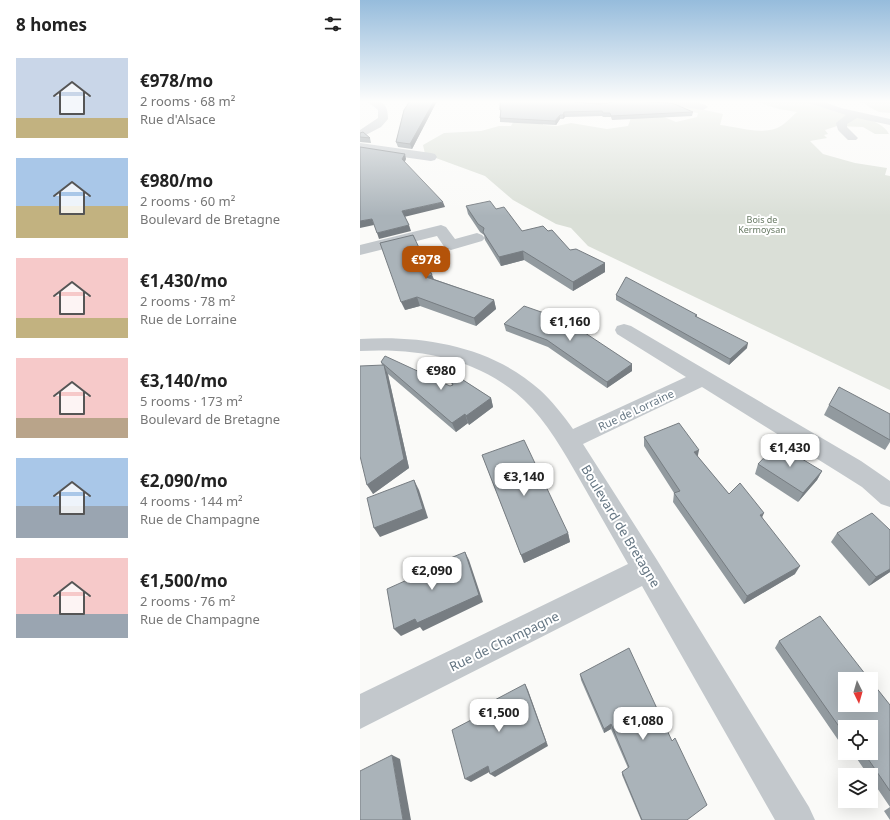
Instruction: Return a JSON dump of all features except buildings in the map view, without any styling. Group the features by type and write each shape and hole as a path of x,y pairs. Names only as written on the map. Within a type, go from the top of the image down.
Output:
{"street":[{"path":"360,146 431,157"},
{"path":"360,251 441,230 451,245 477,238"},
{"path":"624,330 852,468 871,480 890,496"},
{"name":"Boulevard de Bretagne","path":"360,345 387,344 416,346 439,350 483,363 504,374 531,394 556,422 569,441 648,569 796,820"},
{"name":"Rue de Lorraine","path":"569,441 703,378"},
{"name":"Rue de Champagne","path":"360,712 648,569"}],"green space":[{"name":"Bois de Kermoysan","path":"433,139 820,139 810,141 823,154 855,163 887,168 885,175 890,176 890,390 588,246 571,228 556,224 513,200 485,176 425,154 423,145"}]}
